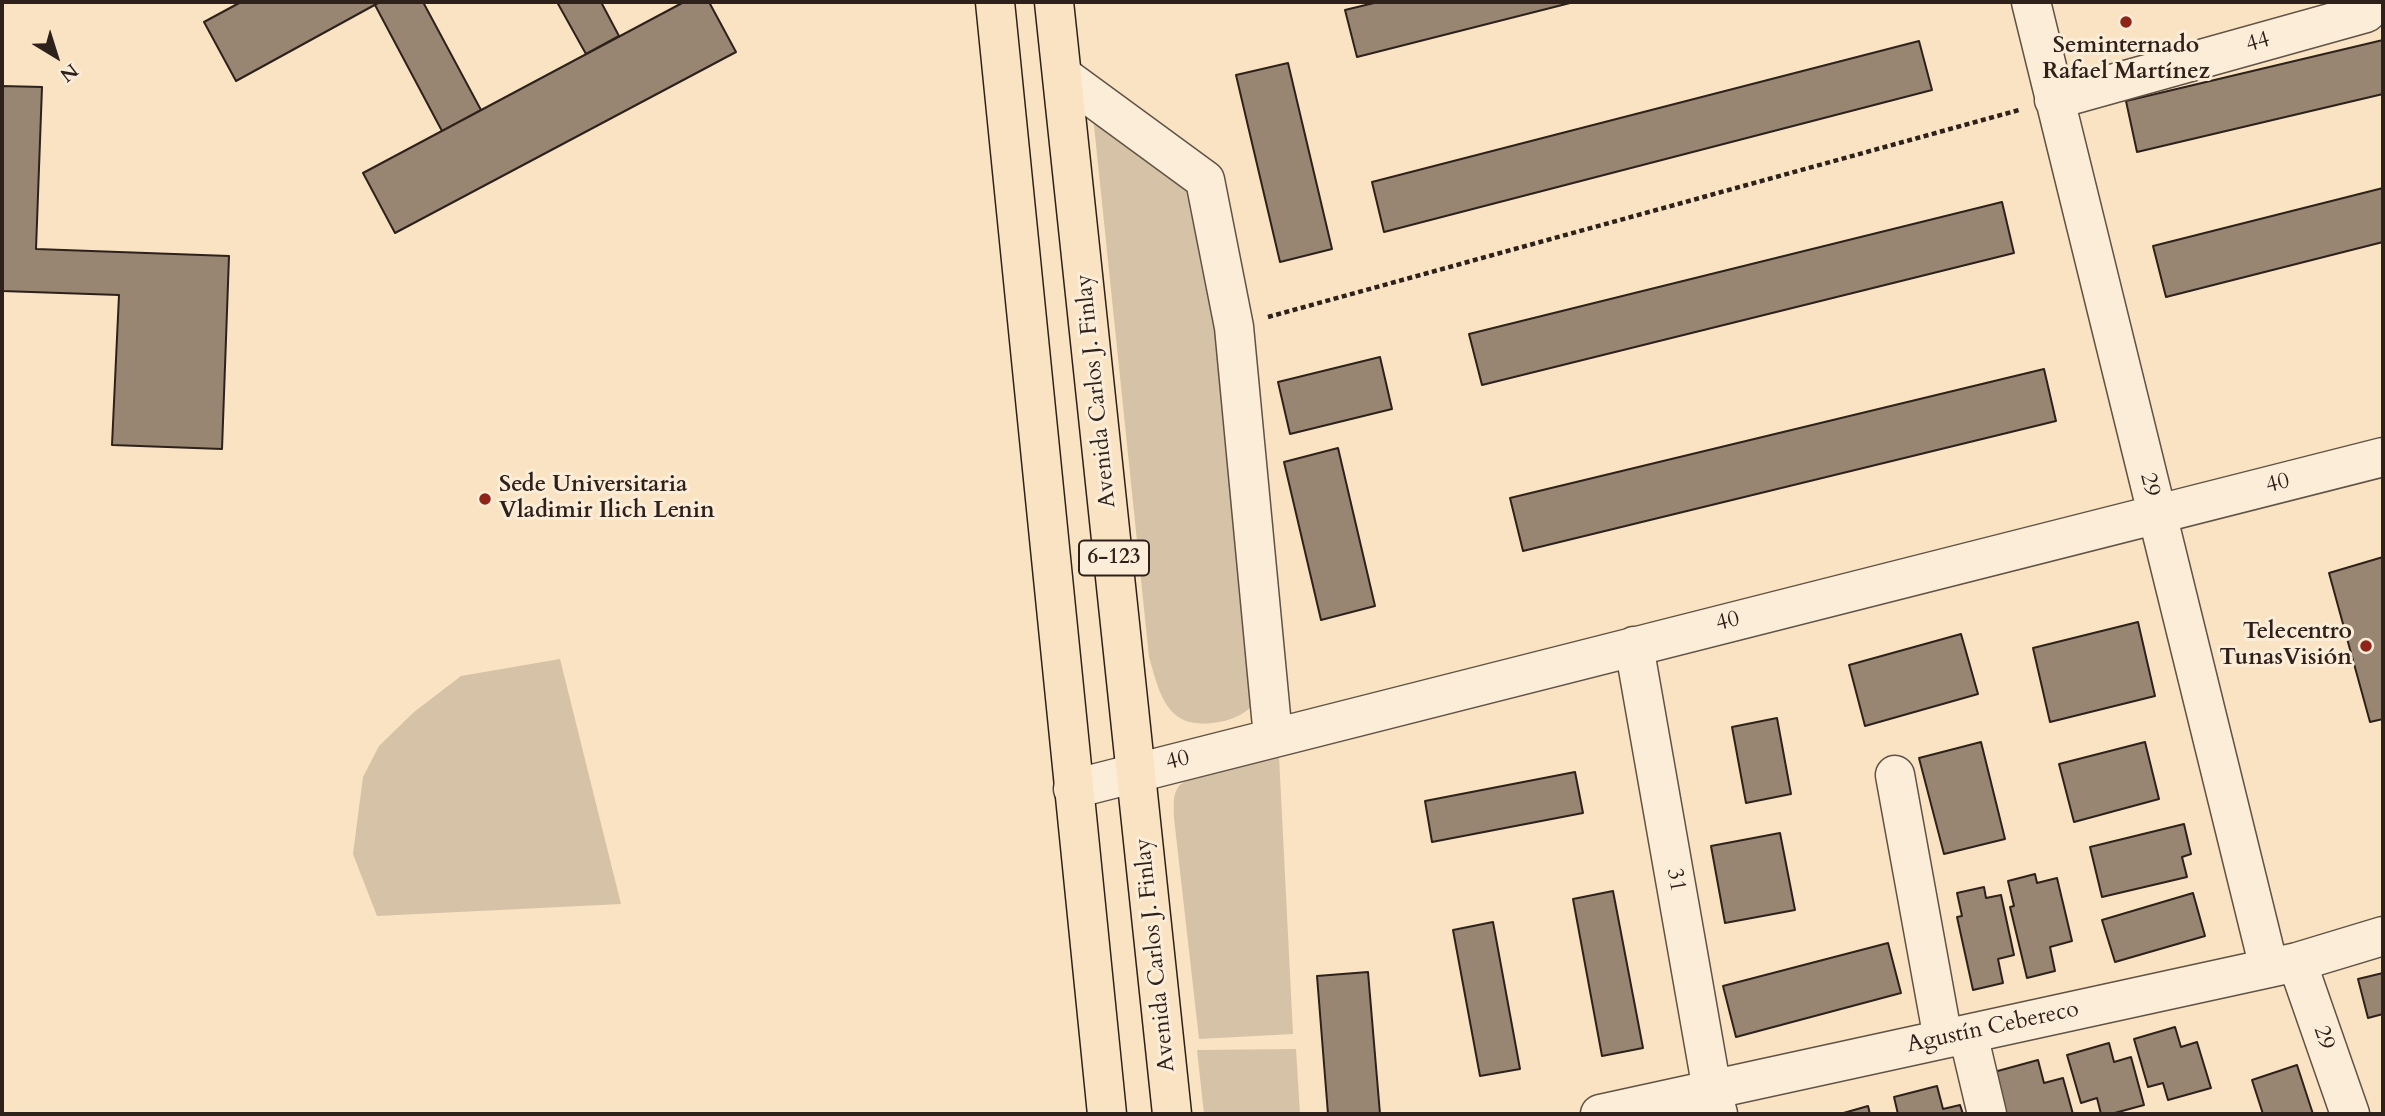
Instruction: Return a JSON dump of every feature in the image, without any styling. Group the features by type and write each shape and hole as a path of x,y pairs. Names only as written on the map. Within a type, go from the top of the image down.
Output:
{"main road":[{"name":"6-123","path":"995,2 1107,1114"},
{"name":"Avenida Carlos J. Finlay","path":"1054,2 1172,1114"}],"street":[{"name":"29","path":"2031,2 2156,515 2283,965 2350,1114"},
{"name":"44","path":"2054,100 2366,13 2376,2"},
{"path":"1063,76 1205,180 1234,327 1273,737"},
{"name":"40","path":"1073,789 2383,457"},
{"name":"31","path":"1634,646 1715,1102"},
{"path":"1895,775 1956,1037 1987,1114"},
{"name":"Agustín Cebereco","path":"1600,1114 1715,1102 1956,1037 2283,965 2383,936"}],"path":[{"path":"1234,327 2054,100"}],"shaded area":[{"path":"1092,106 1198,183 1258,677 1257,696 1251,706 1243,713 1222,722 1188,722 1173,713 1160,691 1149,657"},
{"path":"560,659 621,904 377,916 353,854 363,777 379,746 414,712 461,676"},
{"path":"1279,756 1293,1034 1199,1039 1174,818 1175,793 1179,786 1197,777"},
{"path":"1296,1049 1300,1114 1204,1114 1197,1050"}],"building":[{"path":"241,2 380,2 236,81 204,22"},
{"path":"380,2 423,2 481,110 442,131 375,5"},
{"path":"557,2 601,2 619,36 586,54"},
{"path":"684,2 709,2 736,52 395,233 363,173"},
{"path":"1378,2 1574,2 1357,57 1345,10"},
{"path":"2383,40 2383,94 2137,152 2126,101"},
{"path":"1919,41 1932,90 1384,232 1372,182"},
{"path":"1288,63 1332,249 1280,262 1236,75"},
{"path":"2,86 42,87 36,249 229,256 222,449 112,445 119,295 2,291"},
{"path":"2383,188 2383,242 2166,297 2153,246"},
{"path":"2002,202 2014,253 1482,385 1469,334"},
{"path":"1380,357 1392,409 1290,434 1278,382"},
{"path":"2044,369 2056,421 1523,551 1510,498"},
{"path":"1338,448 1375,606 1321,620 1284,462"},
{"name":"Telecentro TunasVisión","path":"2383,557 2383,719 2370,722 2329,573"},
{"path":"2138,622 2155,696 2050,722 2033,648"},
{"path":"1961,634 1978,694 1865,726 1849,665"},
{"path":"1777,718 1791,794 1746,803 1732,727"},
{"path":"1981,742 2005,839 1944,854 1919,758"},
{"path":"2145,742 2159,799 2074,822 2059,764"},
{"path":"1575,772 1583,813 1432,842 1425,801"},
{"path":"2184,824 2191,854 2182,857 2187,877 2102,897 2090,847"},
{"path":"1780,833 1795,910 1725,923 1711,846"},
{"path":"2035,874 2037,883 2057,878 2072,941 2050,947 2055,971 2027,978 2010,907 2014,906 2008,881"},
{"path":"1984,887 1986,898 2001,895 2014,955 1998,959 2003,983 1973,990 1957,917 1962,916 1957,893"},
{"path":"1613,891 1643,1048 1602,1056 1573,899"},
{"path":"2193,893 2205,936 2115,962 2102,920"},
{"path":"1493,922 1520,1069 1480,1076 1453,930"},
{"path":"1888,943 1901,993 1736,1037 1723,986"},
{"path":"1368,972 1380,1114 1328,1114 1317,976"},
{"path":"2383,973 2383,1014 2368,1018 2358,979"},
{"path":"2175,1027 2181,1047 2197,1042 2211,1088 2168,1100 2163,1083 2148,1087 2134,1039"},
{"path":"2109,1043 2114,1062 2131,1057 2144,1105 2101,1114 2097,1098 2081,1103 2067,1055"},
{"path":"2038,1060 2044,1083 2063,1078 2073,1114 2005,1114 1994,1072"},
{"path":"2297,1065 2313,1114 2263,1114 2252,1080"},
{"path":"1937,1086 1943,1109 1960,1105 1963,1114 1898,1114 1894,1097"},
{"path":"1868,1106 1870,1114 1840,1114"}],"place":[{"name":"Seminternado Rafael Martínez","path":"2126,22"},
{"name":"Sede Universitaria Vladimir Ilich Lenin","path":"485,499"},
{"name":"Telecentro TunasVisión","path":"2366,646"}]}
